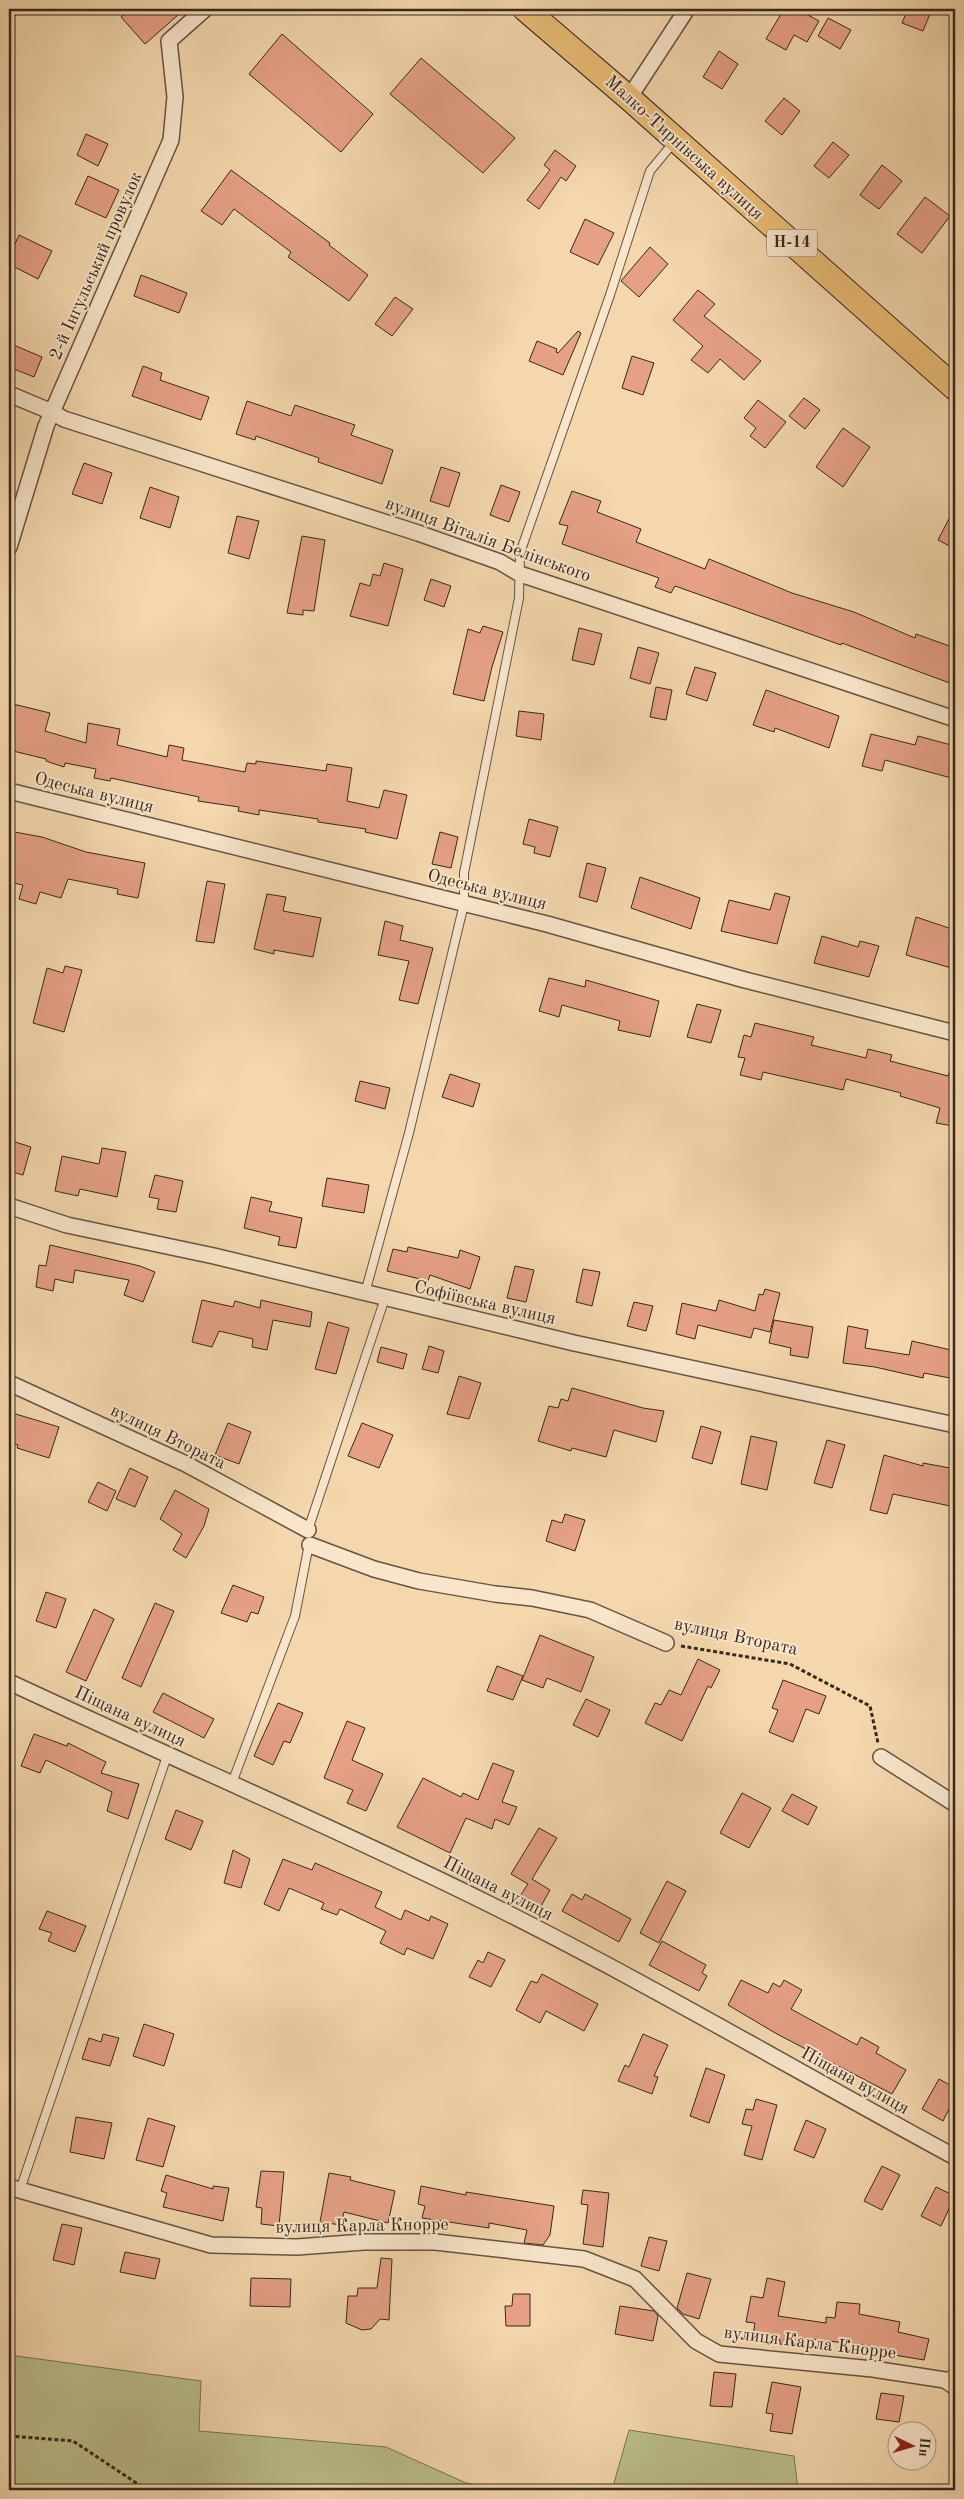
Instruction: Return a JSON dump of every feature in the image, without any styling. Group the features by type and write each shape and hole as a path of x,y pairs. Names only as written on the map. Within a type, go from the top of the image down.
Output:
{"main road":[{"name":"Малко-Тирнівська вулиця","path":"525,9 629,98 955,388"}],"street":[{"name":"2-й Інгульський провулок","path":"9,547 52,412 171,140 176,97 169,42 205,9"},
{"path":"629,98 687,9"},
{"name":"вулиця Віталія Белінського","path":"9,394 52,412 64,420 427,536 500,562 520,574 955,719"},
{"name":"Одеська вулиця","path":"9,791 547,924 745,980 955,1033"},
{"name":"Софіївська вулиця","path":"9,1206 67,1225 214,1256 574,1343 955,1425"},
{"name":"вулиця Втората","path":"9,1383 186,1464 308,1530"},
{"name":"вулиця Втората","path":"310,1545 374,1569 419,1581 495,1594 532,1598 590,1610 666,1643"},
{"name":"Піщана вулиця","path":"9,1682 167,1756 232,1783 484,1902 662,1995 806,2077 955,2157"},
{"path":"881,1757 955,1804"},
{"name":"вулиця Карла Кнорре","path":"14,2189 211,2245 297,2247 364,2242 435,2242 584,2259 635,2279 696,2341 719,2354 873,2369 952,2379"}],"lane":[{"path":"366,1292 409,1133 464,904 464,873 520,598 520,553 610,295 650,171 675,140"},
{"path":"232,1783 295,1616 310,1545 308,1530 386,1298"},
{"path":"14,2189 167,1756"}],"path":[{"name":"вулиця Втората","path":"666,1643 790,1664 870,1706 881,1757"},
{"path":"9,2436 72,2441 147,2490"}],"green space":[{"path":"9,2355 201,2381 199,2431 386,2447 466,2483 509,2490 9,2490"},
{"path":"629,2430 794,2456 798,2490 612,2490"}],"building":[{"path":"130,9 185,9 145,44 121,17"},
{"path":"784,9 797,9 819,21 807,42 794,35 786,50 766,39"},
{"path":"908,9 932,9 923,31 902,23"},
{"path":"828,18 851,30 840,49 818,36"},
{"path":"282,34 373,114 341,152 249,74"},
{"path":"719,51 738,64 722,89 703,77"},
{"path":"421,58 515,138 483,173 390,94"},
{"path":"784,98 800,111 782,135 765,121"},
{"path":"86,134 108,144 98,166 77,155"},
{"path":"833,142 849,155 829,178 814,166"},
{"path":"555,150 576,166 566,181 561,177 539,209 527,200 550,170 544,165"},
{"path":"882,165 902,181 879,209 860,195"},
{"path":"231,170 330,243 329,245 368,275 349,301 288,257 291,252 234,209 222,225 201,211"},
{"path":"88,176 119,190 106,218 75,204"},
{"path":"925,197 950,216 922,253 897,234"},
{"path":"585,219 614,233 598,265 570,252"},
{"path":"19,235 52,251 38,279 9,264 9,257"},
{"path":"650,247 668,264 639,297 621,281"},
{"path":"141,275 187,293 179,313 134,296"},
{"path":"698,290 715,304 704,316 761,361 744,380 720,359 708,373 691,360 703,346 673,320"},
{"path":"395,297 413,309 392,336 375,324"},
{"path":"578,331 581,333 563,375 529,361 537,341 557,349 556,352 558,353"},
{"path":"9,343 42,357 34,377 9,367"},
{"path":"632,356 654,363 643,395 622,388"},
{"path":"143,366 162,373 160,380 209,397 201,420 132,396"},
{"path":"804,398 820,410 805,429 789,416"},
{"path":"758,400 786,422 765,448 750,436 756,428 744,418"},
{"path":"247,401 291,416 295,405 355,425 351,435 393,450 382,484 318,462 319,458 256,436 255,440 236,434"},
{"path":"843,428 870,447 843,487 816,467"},
{"path":"84,463 112,473 102,504 72,494"},
{"path":"441,467 460,473 449,507 430,501"},
{"path":"501,485 520,492 509,522 490,515"},
{"path":"150,487 179,497 170,528 140,518"},
{"path":"572,491 601,501 597,512 641,529 636,542 705,569 709,559 792,593 854,612 915,638 916,634 955,648 955,685 842,643 841,645 675,586 671,593 655,587 659,578 562,544 568,526 559,524"},
{"path":"955,507 955,549 938,540"},
{"path":"237,516 259,521 249,559 228,553"},
{"path":"302,536 325,540 314,611 303,610 303,615 287,613"},
{"path":"384,563 403,569 388,626 350,616 360,583 370,586 373,574 380,576"},
{"path":"431,579 451,586 444,607 424,600"},
{"path":"483,626 503,632 484,701 453,694 468,629 480,633"},
{"path":"579,628 602,634 594,665 572,660"},
{"path":"638,647 659,653 650,684 630,678"},
{"path":"695,667 716,673 707,701 686,694"},
{"path":"656,687 672,690 666,720 650,717"},
{"path":"766,690 839,716 829,748 775,728 774,732 753,725"},
{"path":"9,703 50,713 45,731 86,743 88,723 120,729 117,745 167,757 169,745 184,748 182,760 245,772 247,763 256,764 256,761 326,771 327,764 352,768 347,801 379,808 384,790 407,795 397,839 365,832 366,829 318,822 318,819 259,810 259,815 238,811 239,807 198,801 199,797 111,778 110,781 94,778 96,769 65,763 64,767 46,761 46,759 9,750"},
{"path":"519,711 544,714 541,740 516,736"},
{"path":"871,734 915,745 918,736 955,746 955,779 885,760 882,771 862,766"},
{"path":"529,819 558,827 550,857 534,853 535,847 523,844"},
{"path":"9,831 42,837 86,852 145,863 138,898 117,894 118,889 68,879 61,898 40,892 36,904 19,899 23,885 9,882"},
{"path":"440,832 458,837 451,868 432,864"},
{"path":"587,863 606,868 597,902 579,897"},
{"path":"640,877 700,898 691,929 631,908"},
{"path":"207,881 225,884 214,943 196,941"},
{"path":"775,893 790,897 777,944 721,931 729,900 770,910"},
{"path":"267,894 286,897 283,911 321,918 313,957 274,950 274,954 254,949"},
{"path":"916,917 955,930 955,969 906,955"},
{"path":"385,921 403,926 400,940 433,948 418,1004 399,1000 409,961 378,955"},
{"path":"822,936 858,947 860,941 879,946 869,977 814,963"},
{"path":"65,966 82,970 64,1032 33,1023 47,968 63,973"},
{"path":"549,978 585,987 586,980 659,1001 650,1037 618,1030 620,1021 562,1005 559,1017 539,1011"},
{"path":"697,1004 721,1010 711,1043 687,1037"},
{"path":"755,1023 814,1037 811,1045 866,1058 868,1049 892,1055 890,1061 948,1076 950,1070 955,1071 955,1116 953,1126 936,1123 940,1108 900,1096 901,1093 846,1079 843,1090 763,1072 761,1080 740,1075 745,1058 738,1057 744,1035 751,1037"},
{"path":"450,1074 480,1084 473,1107 442,1097"},
{"path":"360,1081 390,1088 385,1109 355,1101"},
{"path":"9,1140 31,1147 23,1175 9,1171"},
{"path":"102,1148 126,1152 117,1197 80,1189 78,1196 55,1191 62,1156 99,1164"},
{"path":"155,1175 183,1181 176,1212 157,1209 159,1199 149,1197"},
{"path":"327,1178 369,1185 364,1213 322,1206"},
{"path":"251,1197 272,1202 269,1211 302,1218 296,1248 278,1245 280,1237 244,1228"},
{"path":"50,1245 140,1266 155,1272 143,1302 124,1295 129,1280 75,1270 73,1283 55,1279 53,1291 36,1287 39,1265 46,1266"},
{"path":"408,1247 458,1258 460,1250 480,1257 470,1289 430,1275 428,1281 387,1271 393,1249 407,1252"},
{"path":"515,1266 534,1270 526,1302 507,1298"},
{"path":"583,1269 600,1272 592,1306 576,1302"},
{"path":"765,1289 780,1293 770,1332 754,1328 751,1338 698,1325 695,1339 676,1334 682,1303 716,1311 719,1300 755,1311 759,1294 763,1295"},
{"path":"202,1300 233,1307 235,1301 260,1308 261,1300 312,1312 310,1327 273,1320 267,1350 252,1347 253,1339 219,1331 212,1347 192,1342"},
{"path":"634,1302 653,1306 646,1331 627,1326"},
{"path":"774,1320 813,1327 808,1358 790,1355 791,1348 769,1343"},
{"path":"328,1322 349,1328 336,1374 315,1369"},
{"path":"848,1326 868,1330 865,1348 909,1355 912,1341 955,1351 955,1379 924,1373 923,1378 875,1367 843,1363"},
{"path":"429,1346 444,1351 438,1373 422,1369"},
{"path":"381,1347 407,1354 403,1369 377,1362"},
{"path":"459,1376 481,1383 469,1419 447,1414"},
{"path":"572,1388 643,1408 664,1411 656,1442 614,1430 606,1457 572,1448 571,1451 538,1441 549,1406 558,1408 561,1399 568,1401"},
{"path":"9,1412 59,1427 49,1458 17,1448 18,1445 9,1442"},
{"path":"228,1423 251,1432 239,1464 215,1455"},
{"path":"362,1423 393,1435 379,1468 348,1456"},
{"path":"701,1426 721,1432 712,1464 692,1458"},
{"path":"751,1436 777,1442 767,1490 741,1484"},
{"path":"827,1440 845,1445 832,1488 814,1483"},
{"path":"884,1455 923,1466 923,1463 955,1469 955,1507 893,1494 887,1514 870,1510"},
{"path":"130,1468 148,1477 135,1507 116,1499"},
{"path":"98,1482 116,1491 107,1511 88,1502"},
{"path":"175,1490 209,1509 204,1526 186,1558 173,1550 182,1534 160,1519"},
{"path":"565,1514 585,1520 575,1551 546,1541 552,1520 562,1523"},
{"path":"233,1585 264,1597 258,1614 251,1612 247,1622 221,1613"},
{"path":"46,1592 66,1599 56,1628 36,1621"},
{"path":"155,1603 174,1611 141,1687 122,1678"},
{"path":"94,1609 114,1619 86,1681 66,1672"},
{"path":"540,1635 594,1657 581,1692 547,1678 543,1688 522,1680"},
{"path":"698,1659 720,1670 711,1688 708,1686 682,1741 645,1723 655,1703 661,1705 669,1690 681,1695"},
{"path":"497,1666 523,1676 513,1700 487,1691"},
{"path":"783,1680 826,1696 819,1714 806,1709 793,1742 769,1732 778,1710 772,1708"},
{"path":"163,1693 214,1719 204,1738 153,1712"},
{"path":"586,1699 610,1710 598,1737 573,1725"},
{"path":"278,1703 303,1713 290,1743 284,1741 273,1765 254,1756"},
{"path":"347,1721 365,1728 352,1760 383,1774 366,1811 347,1803 353,1790 324,1778"},
{"path":"34,1734 67,1746 68,1743 106,1762 101,1773 139,1784 128,1819 107,1811 112,1792 46,1760 40,1773 21,1766"},
{"path":"493,1763 514,1771 502,1802 517,1807 509,1825 495,1819 492,1829 466,1818 450,1853 397,1827 423,1778 461,1797 463,1793 478,1800"},
{"path":"742,1793 771,1808 749,1848 720,1833"},
{"path":"792,1794 817,1807 808,1825 782,1811"},
{"path":"176,1810 203,1821 191,1850 165,1839"},
{"path":"539,1828 557,1838 532,1879 550,1890 540,1908 520,1896 528,1884 511,1874"},
{"path":"233,1850 250,1859 241,1888 224,1883"},
{"path":"283,1859 312,1870 315,1863 382,1892 375,1907 401,1920 405,1910 429,1921 431,1916 448,1924 433,1959 407,1948 404,1955 380,1943 386,1931 340,1909 337,1915 321,1909 324,1903 289,1888 279,1911 264,1904"},
{"path":"667,1881 686,1891 659,1943 640,1933"},
{"path":"572,1894 582,1900 585,1894 631,1919 619,1942 562,1911"},
{"path":"47,1911 86,1926 75,1952 48,1941 52,1933 39,1929"},
{"path":"662,1941 706,1965 702,1973 707,1976 699,1991 649,1965"},
{"path":"488,1952 505,1960 491,1987 469,1977 478,1960 483,1963"},
{"path":"542,1974 598,2004 584,2031 546,2011 540,2023 516,2010 531,1981 537,1983"},
{"path":"741,1980 768,1993 773,1983 780,1987 784,1980 802,1990 791,2009 857,2045 861,2037 879,2047 876,2053 906,2070 892,2094 777,2034 728,2005"},
{"path":"144,2024 174,2034 164,2066 133,2056"},
{"path":"103,2034 119,2038 110,2066 82,2059 89,2038 101,2042"},
{"path":"643,2034 668,2045 654,2076 658,2077 652,2094 618,2081 625,2065 629,2067"},
{"path":"706,2068 725,2075 709,2123 690,2116"},
{"path":"939,2079 955,2088 955,2097 943,2121 922,2109"},
{"path":"756,2099 777,2105 762,2160 744,2155 752,2126 742,2124 746,2109 753,2110"},
{"path":"76,2117 112,2123 104,2159 70,2152"},
{"path":"148,2118 175,2126 163,2167 136,2160"},
{"path":"806,2120 826,2129 814,2158 794,2150"},
{"path":"882,2166 900,2175 882,2210 864,2201"},
{"path":"261,2171 284,2172 279,2226 261,2224 262,2208 256,2207"},
{"path":"329,2173 351,2177 350,2180 395,2191 388,2223 344,2212 341,2225 320,2222"},
{"path":"166,2175 213,2189 213,2186 229,2188 223,2221 163,2207 167,2193 161,2191"},
{"path":"421,2186 466,2195 466,2192 554,2206 550,2235 543,2245 524,2243 527,2230 489,2223 489,2228 422,2218 425,2206 418,2204"},
{"path":"936,2187 955,2196 941,2226 921,2216"},
{"path":"583,2190 609,2193 603,2247 583,2244 588,2205 581,2204"},
{"path":"62,2224 82,2228 74,2265 53,2260"},
{"path":"649,2237 667,2241 659,2271 641,2266"},
{"path":"125,2252 160,2259 155,2279 120,2272"},
{"path":"381,2258 392,2259 389,2320 380,2319 371,2329 362,2330 346,2323 348,2296 357,2296 358,2288 377,2288"},
{"path":"687,2273 711,2279 699,2319 683,2314 677,2308"},
{"path":"251,2278 291,2279 290,2307 250,2306"},
{"path":"767,2278 785,2282 778,2316 826,2323 826,2317 835,2318 837,2302 860,2304 859,2314 900,2322 898,2332 929,2339 924,2360 870,2351 871,2346 803,2338 802,2347 780,2344 780,2340 753,2335 755,2323 746,2322 751,2296 763,2298"},
{"path":"513,2294 530,2294 530,2326 506,2326 505,2306 512,2306"},
{"path":"620,2306 654,2311 658,2316 653,2341 615,2334"},
{"path":"714,2372 736,2374 732,2407 710,2406"},
{"path":"772,2382 801,2387 792,2434 770,2431 773,2414 766,2413"},
{"path":"881,2393 904,2396 899,2422 876,2419"}]}
